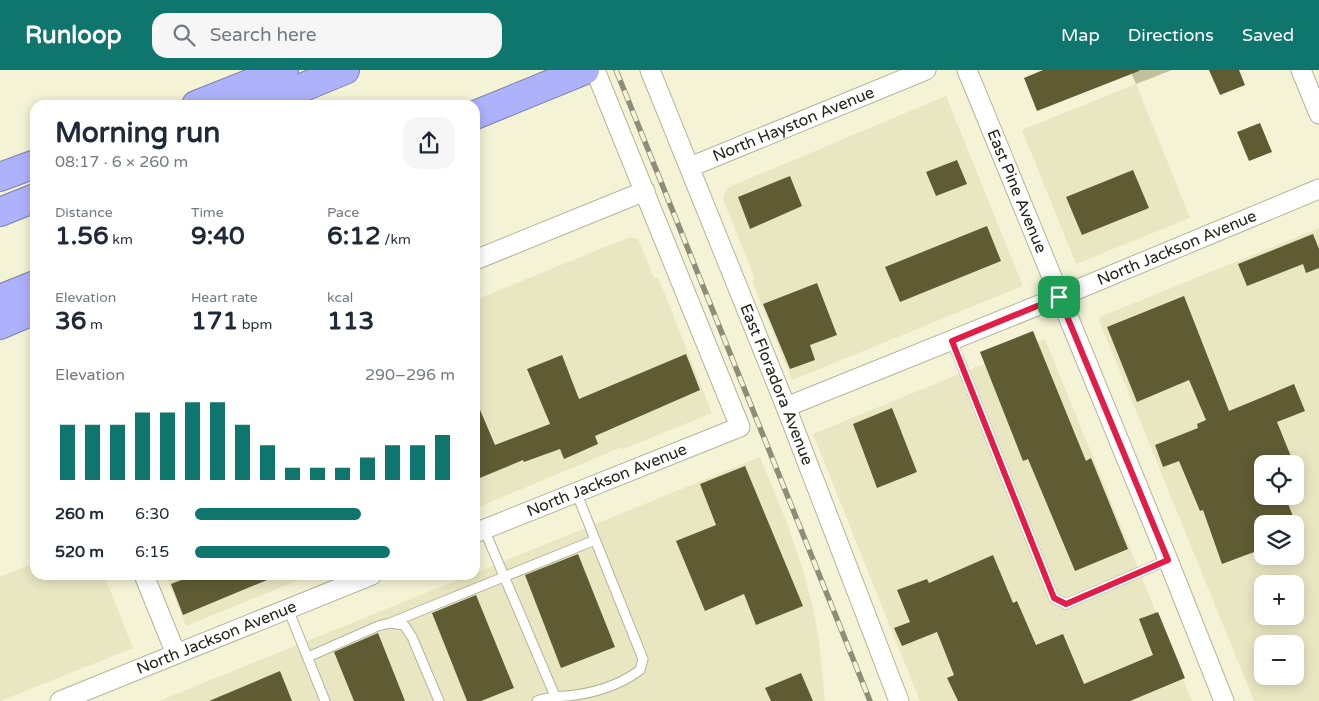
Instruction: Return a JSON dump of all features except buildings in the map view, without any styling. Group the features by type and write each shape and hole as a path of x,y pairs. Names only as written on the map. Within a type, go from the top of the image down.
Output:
{"highway":[{"path":"209,100 284,70"},
{"path":"272,100 345,70"},
{"path":"480,113 585,70"},
{"path":"0,177 30,166"},
{"path":"0,212 30,200"},
{"path":"0,299 30,287"},
{"path":"0,325 30,312"}],"street":[{"path":"480,258 645,191 596,70"},
{"name":"East Floradora Avenue","path":"650,70 786,407 899,701"},
{"name":"North Hayston Avenue","path":"690,167 926,70"},
{"name":"East Pine Avenue","path":"968,70 1224,701"},
{"path":"1301,70 1319,114"},
{"name":"North Jackson Avenue","path":"786,407 952,341 1319,189"},
{"name":"North Jackson Avenue","path":"480,531 740,426 645,191"},
{"path":"146,580 176,654"},
{"name":"North Jackson Avenue","path":"60,701 360,580"}],"lane":[{"path":"952,341 1054,598 1066,604 1168,560"},
{"path":"537,701 555,696 599,690 625,680 640,670 643,659 576,492"},
{"path":"480,531 504,577 555,696"},
{"path":"308,657 378,626 390,623 595,540"},
{"path":"288,609 325,701"},
{"path":"390,623 404,625 412,637 439,701"}],"shaded area":[{"path":"1136,84 1190,218 1076,264 1022,130"},
{"path":"946,96 1023,286 792,380 752,281 755,279 723,199 727,188"},
{"path":"1319,228 1319,701 1254,701 1099,320 1100,317"},
{"path":"630,237 638,239 654,278 658,277 712,413 623,449 622,447 480,506 480,298"},
{"path":"1045,339 1192,701 920,701 813,434"},
{"path":"760,457 787,523 812,603 819,640 825,701 159,701 458,580 480,580 480,571"},
{"path":"30,565 30,580 106,580 133,648 0,701 0,577"},
{"path":"168,580 299,580 186,626"}],"green space":[{"path":"1130,70 1172,70 1136,84"}],"railway":[{"path":"616,70 870,701"}],"route":[{"path":"1059,297 1168,560 1066,604 1054,598 952,341 1059,297"}]}
